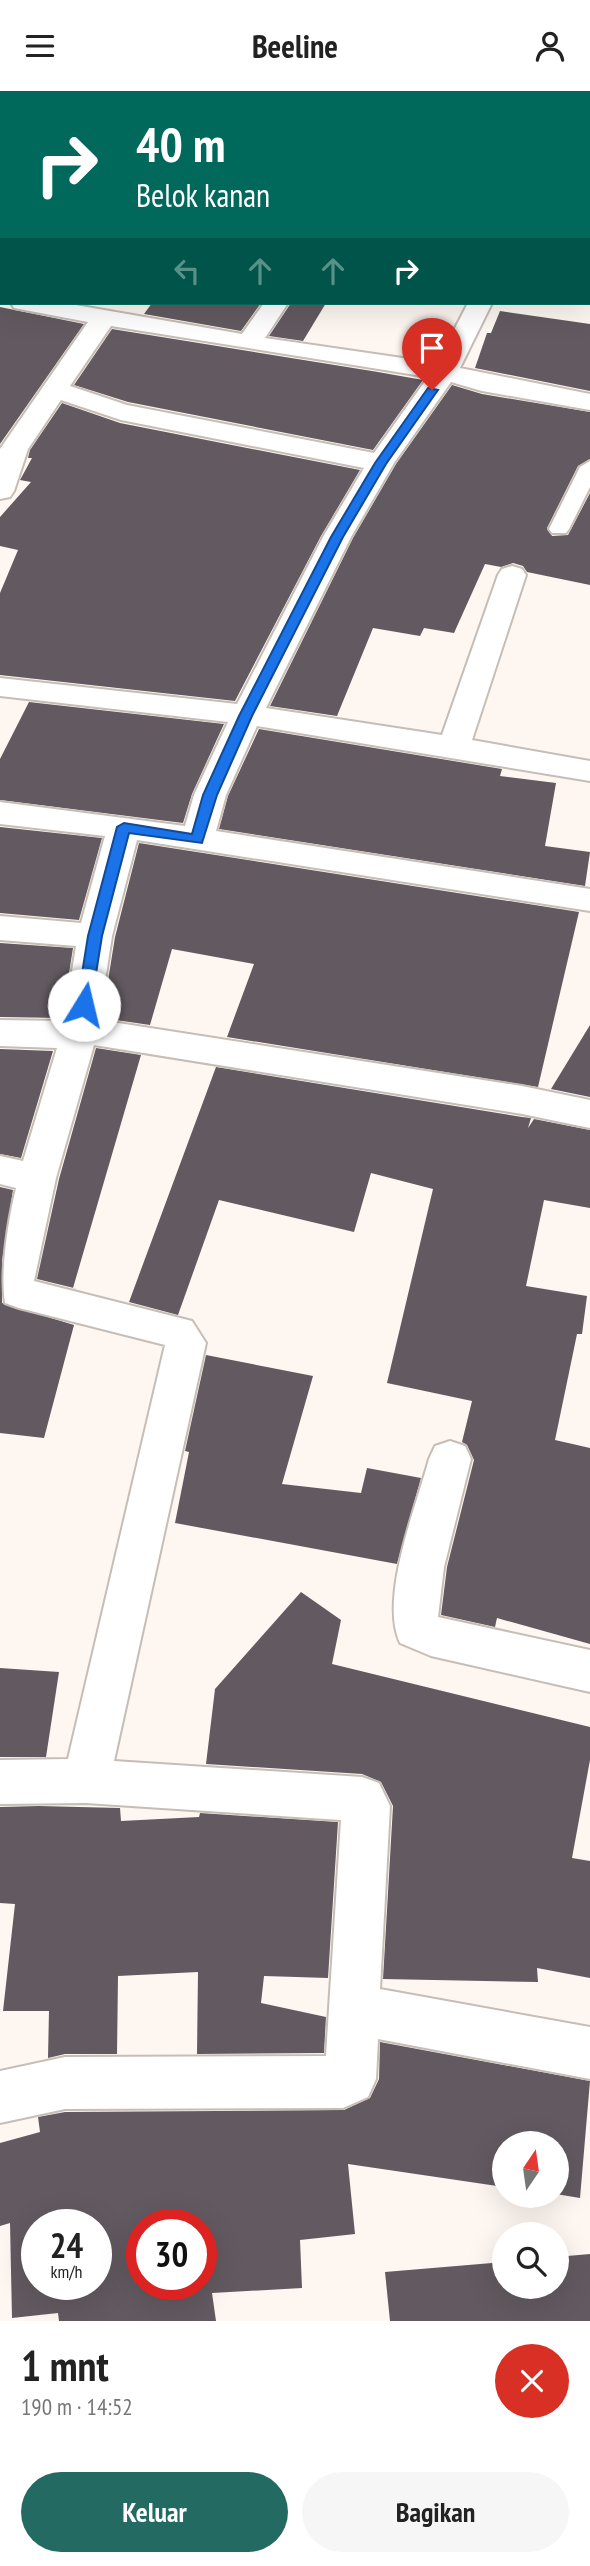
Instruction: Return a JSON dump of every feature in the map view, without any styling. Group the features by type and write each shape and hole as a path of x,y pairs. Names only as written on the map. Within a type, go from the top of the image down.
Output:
{"street":[{"path":"33,305 249,344 445,372 482,383 590,402"},
{"path":"249,344 275,305"},
{"path":"197,839 210,795 246,716 337,537 381,463 445,372 479,305"},
{"path":"0,491 15,449 103,319"},
{"path":"57,390 121,412 381,463"},
{"path":"454,746 512,575"},
{"path":"0,687 246,716 454,746 590,771"},
{"path":"0,813 124,827 590,900"},
{"path":"86,1781 186,1343 178,1332 19,1292 14,1283 37,1178 80,1030 95,936 124,827"},
{"path":"0,928 95,936"},
{"path":"0,1033 54,1035 80,1030 522,1100 590,1114"},
{"path":"0,1170 37,1178"},
{"path":"450,1459 430,1537 415,1614 416,1629 431,1636 590,1671"},
{"path":"0,1782 86,1781 365,1801 356,2010 349,2079 343,2082 65,2083 0,2097"},
{"path":"356,2010 590,2053"}],"lane":[{"path":"559,529 590,467"}],"building":[{"path":"151,305 260,305 241,331 144,314"},
{"path":"290,305 325,305 303,341 269,336"},
{"path":"0,307 84,324 0,444"},
{"path":"500,311 590,324 590,391 475,368 487,333 491,333"},
{"path":"112,329 423,380 373,450 128,402 74,385"},
{"path":"452,385 482,394 590,412 590,459 578,466 547,528 552,536 568,535 590,493 590,585 527,572 523,566 513,563 501,567 485,564 454,633 424,628 420,636 373,628 337,716 270,706 353,538 396,464"},
{"path":"62,403 120,423 360,470 321,536 235,701 0,675 0,593 18,550 0,546 0,517 31,482 20,480 32,458 28,458 30,450"},
{"path":"29,702 224,724 192,794 183,823 0,800 0,759"},
{"path":"259,729 502,769 500,776 556,783 545,846 590,852 585,886 219,829 228,796"},
{"path":"0,827 102,838 79,920 0,913"},
{"path":"139,843 579,912 538,1087 227,1037 254,964 172,949 150,1025 102,1018 115,937"},
{"path":"0,943 73,948 62,1018 0,1017"},
{"path":"590,1025 590,1097 551,1089"},
{"path":"96,1048 141,1055 73,1288 37,1279 59,1179"},
{"path":"0,1049 53,1051 21,1158 0,1154"},
{"path":"216,1067 531,1118 528,1128 534,1119 590,1130 590,1208 544,1200 526,1286 587,1296 582,1334 577,1334 555,1440 590,1448 590,1644 497,1618 495,1627 441,1615 447,1567 474,1460 467,1445 462,1442 472,1401 387,1383 433,1189 371,1173 354,1232 219,1200 178,1315 129,1302"},
{"path":"0,1187 13,1190 2,1261 2,1303 74,1325 44,1438 0,1433"},
{"path":"206,1355 313,1376 282,1484 361,1493 367,1468 421,1478 397,1564 175,1523 189,1452 185,1451"},
{"path":"301,1592 341,1620 332,1664 590,1727 590,1760 572,1858 590,1861 590,1978 537,1968 538,1982 383,1979 393,1806 381,1782 362,1774 206,1764 215,1689"},
{"path":"0,1668 59,1672 46,1757 0,1757"},
{"path":"0,1807 120,1808 121,1821 199,1817 200,1813 338,1822 328,1978 264,1976 261,2003 326,2017 324,2053 197,2054 198,1972 118,1976 117,2054 65,2054 48,2058 49,2011 3,2011 15,1904 0,1903"},
{"path":"380,2042 590,2081 580,2198 569,2196 569,2131 492,2131 492,2185 348,2164 355,2234 300,2240 302,2288 217,2293 217,2209 126,2209 126,2300 213,2300 216,2321 59,2321 58,2313 12,2318 10,2223 0,2226 0,2143 40,2132 38,2117 65,2112 344,2110 370,2098 379,2079"},
{"path":"590,2254 590,2321 390,2321 385,2272 492,2263 492,2299 569,2299 569,2256"}],"route":[{"path":"84,1005 95,936 124,827 197,839 210,795 246,716 337,537 381,463 432,390"}]}
